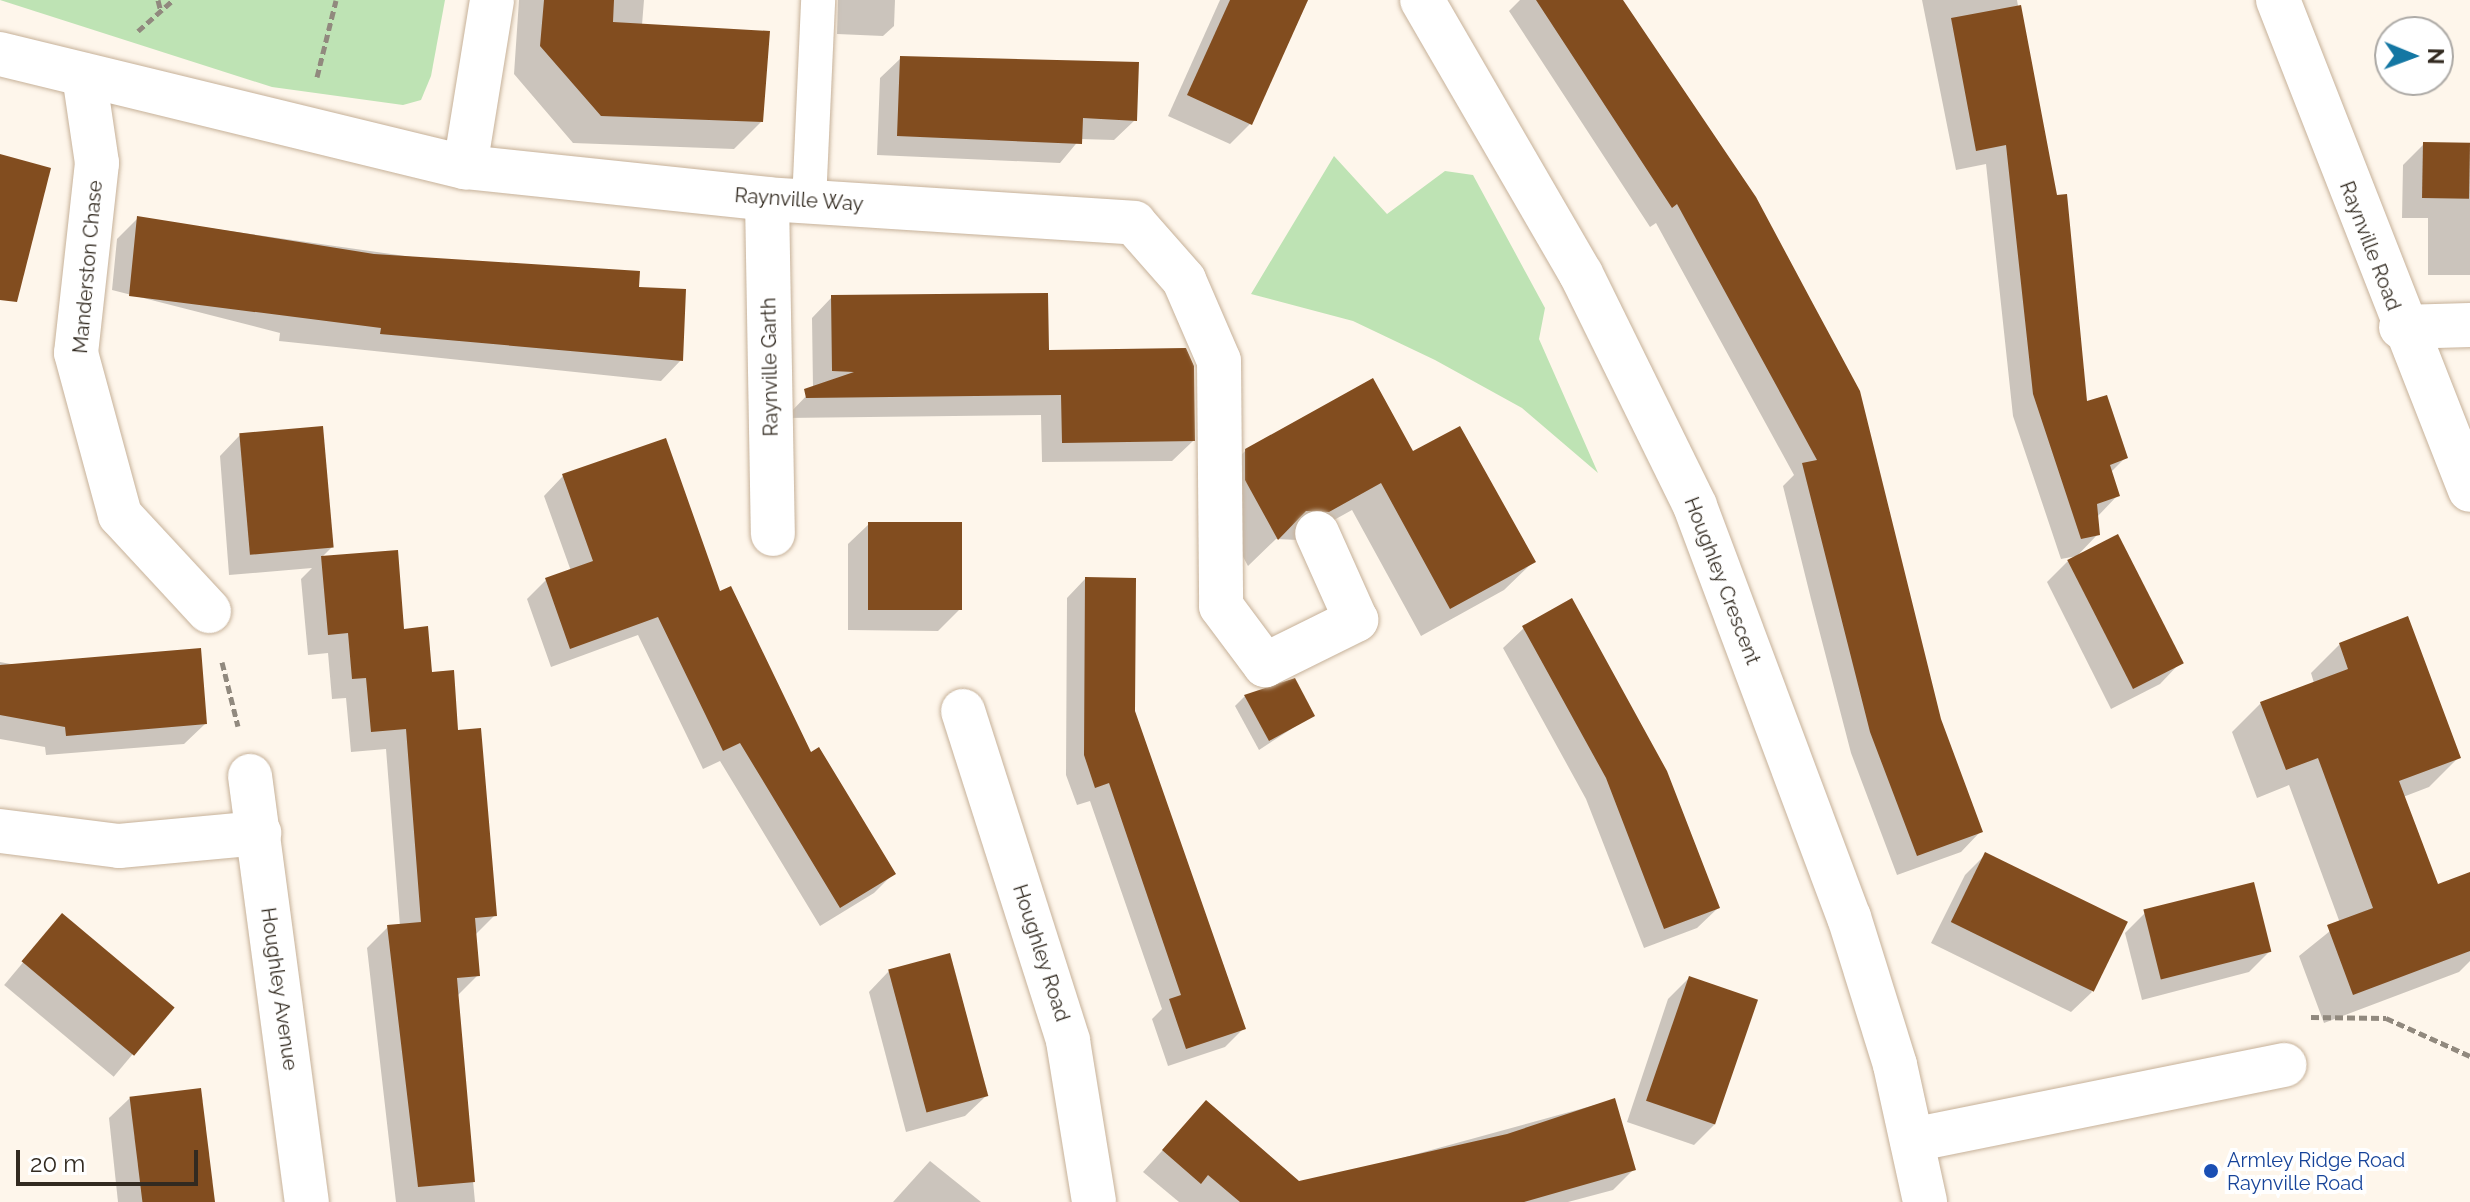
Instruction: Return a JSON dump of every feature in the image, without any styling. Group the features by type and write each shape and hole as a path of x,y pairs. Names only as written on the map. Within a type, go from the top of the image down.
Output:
{"street":[{"path":"0,54 465,167 492,0"},
{"name":"Houghley Crescent","path":"1422,0 1581,274 1695,506 1849,917 1912,1140 1925,1202"},
{"name":"Raynville Road","path":"2278,0 2401,327 2470,490"},
{"name":"Manderston Chase","path":"84,75 97,163 76,353 120,515 209,611"},
{"name":"Raynville Way","path":"465,167 788,201 1134,223 1184,280 1219,361 1221,606 1265,665 1356,620 1317,533"},
{"name":"Raynville Garth","path":"773,534 788,201"},
{"path":"2401,327 2470,325"},
{"name":"Houghley Road","path":"963,711 1068,1041 1094,1202"},
{"name":"Houghley Avenue","path":"250,776 307,1202"},
{"path":"0,831 119,846 259,833"},
{"path":"1912,1140 2285,1065"}],"lane":[{"path":"788,201 818,0"}],"path":[{"path":"158,0 161,12"},
{"path":"304,128 336,0"},
{"path":"209,611 250,776"},
{"path":"2285,1065 2273,1017 2386,1018 2470,1056"}],"green space":[{"path":"0,0 445,0 431,76 421,100 403,105 272,87"},
{"path":"1334,156 1387,214 1445,171 1473,175 1545,308 1539,339 1598,473 1522,408 1435,360 1353,321 1251,294"}],"building":[{"path":"544,0 614,0 613,22 770,31 763,122 601,116 540,46"},
{"path":"1230,0 1308,0 1252,125 1187,95"},
{"path":"1536,0 1623,0 1756,197 1860,391 1941,719 1983,832 1917,856 1870,732 1831,578 1802,463 1817,460 1677,204 1672,208"},
{"path":"2021,5 2057,195 2067,194 2087,401 2107,395 2128,458 2110,465 2120,496 2097,504 2100,535 2081,539 2033,394 2006,145 1976,151 1951,18"},
{"path":"900,56 1139,62 1137,121 1083,118 1082,144 897,136"},
{"path":"2423,142 2470,143 2469,199 2422,198"},
{"path":"0,154 51,168 17,302 0,300"},
{"path":"137,216 374,254 640,271 639,287 686,289 683,361 380,334 381,328 129,296"},
{"path":"1048,293 1049,350 1186,348 1194,366 1195,441 1062,443 1061,395 806,398 804,389 854,372 832,371 831,295"},
{"path":"1373,378 1413,451 1460,426 1536,562 1450,609 1381,483 1329,512 1306,511 1278,540 1245,480 1245,449"},
{"path":"323,426 334,548 250,555 239,433"},
{"path":"666,438 720,591 731,586 811,752 819,747 896,874 840,908 740,743 723,751 658,617 570,649 545,578 593,561 562,474"},
{"path":"868,522 962,522 962,610 868,610"},
{"path":"2118,534 2184,663 2133,689 2067,560"},
{"path":"398,550 404,629 428,626 432,672 454,670 458,730 481,728 497,916 475,918 480,976 457,978 475,1182 418,1187 387,925 421,922 406,729 371,732 366,678 352,679 348,633 328,635 321,556"},
{"path":"1085,577 1136,578 1135,711 1246,1029 1186,1049 1169,999 1181,995 1109,783 1095,788 1084,755"},
{"path":"1572,598 1667,771 1720,908 1664,929 1606,778 1522,626"},
{"path":"2408,616 2461,758 2399,781 2438,884 2470,872 2470,951 2353,995 2327,925 2373,908 2318,758 2286,770 2260,702 2348,669 2339,643"},
{"path":"201,648 207,724 66,736 65,727 0,715 0,665"},
{"path":"1295,678 1315,716 1269,741 1244,695"},
{"path":"1985,852 2128,922 2094,992 1951,922"},
{"path":"2254,882 2271,952 2161,979 2143,910"},
{"path":"62,913 175,1007 134,1056 22,961"},
{"path":"950,953 988,1096 926,1113 888,970"},
{"path":"1689,976 1758,1000 1715,1125 1646,1101"},
{"path":"201,1088 215,1202 142,1202 130,1097"},
{"path":"1615,1098 1636,1170 1524,1202 1240,1202 1208,1175 1201,1184 1162,1150 1206,1100 1299,1181 1507,1134"}],"place":[{"name":"Armley Ridge Road Raynville Road","path":"2211,1171"}]}
